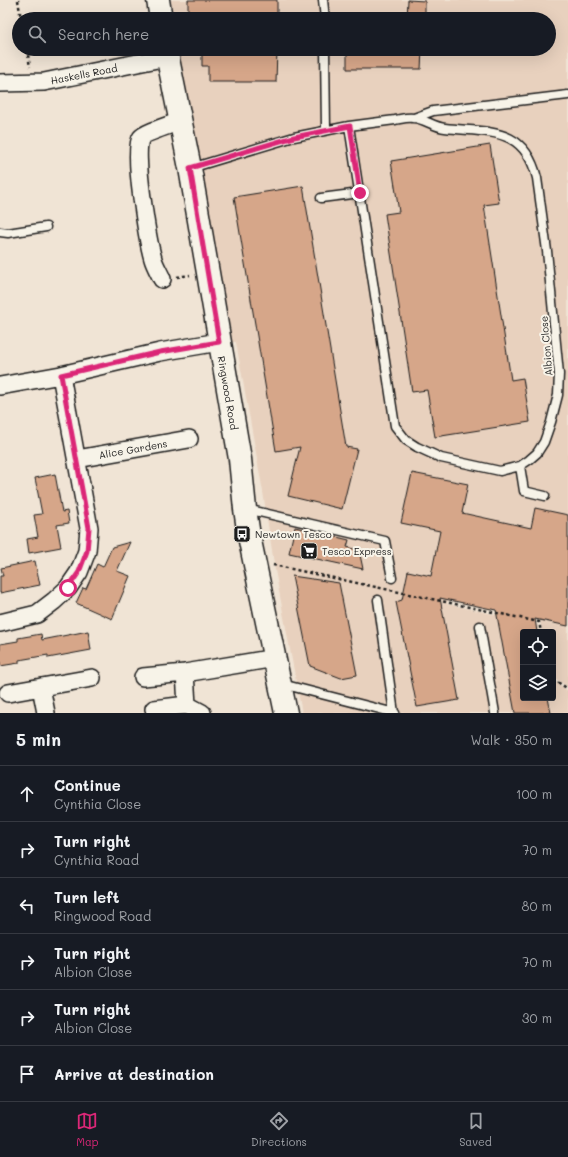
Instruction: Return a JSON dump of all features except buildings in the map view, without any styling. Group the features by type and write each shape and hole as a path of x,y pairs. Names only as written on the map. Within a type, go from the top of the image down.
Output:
{"main road":[{"path":"158,0 160,12"},
{"name":"Ringwood Road","path":"168,56 190,168 240,459 245,509 286,713"}],"street":[{"name":"Haskells Road","path":"0,83 44,82 154,56"},
{"path":"162,279 154,260 148,238 139,174 138,142 142,136 180,121"},
{"path":"0,386 61,375 160,352 219,342"},
{"path":"0,622 37,614 54,601 68,588 79,572 87,551 89,528 61,375"},
{"name":"Alice Gardens","path":"76,459 189,439"},
{"path":"143,678 185,673 276,658"},
{"path":"185,673 187,705"},
{"path":"8,693 92,678"},
{"path":"41,688 46,713"},
{"path":"154,709 187,705 202,713"}],"lane":[{"path":"323,0 324,12"},
{"path":"325,56 326,130"},
{"path":"414,118 433,111 568,95"},
{"name":"Albion Close","path":"190,168 294,137 350,126 414,118 438,128 497,133 516,141 522,147 534,166 537,178 547,251 560,374 558,396 552,422 544,442 537,453 520,466 500,471 441,458 406,440 395,426 350,126"},
{"path":"320,198 360,193"},
{"path":"0,232 8,233 46,227"},
{"path":"520,466 524,491 545,496"},
{"path":"245,509 385,541 392,578"},
{"path":"281,684 395,713 378,600"},
{"path":"480,626 495,713"}],"path":[{"path":"18,0 20,12"},
{"path":"162,279 208,273"},
{"path":"255,562 538,622 540,629"},
{"path":"556,681 568,689"}],"shaded area":[{"path":"158,0 568,0 568,687 556,679 556,629 542,629 540,620 461,549 447,604 537,624 538,629 520,629 520,701 556,701 556,682 568,691 568,713 302,713 275,570 263,492 236,342 219,342 167,56 556,56 556,12 160,12"}],"place":[{"name":"Newtown Tesco","path":"242,534"},
{"name":"Tesco Express","path":"309,551"}],"route":[{"path":"68,588 79,572 87,551 89,528 61,375 160,352 219,342 190,168 294,137 350,126 360,193"}]}
